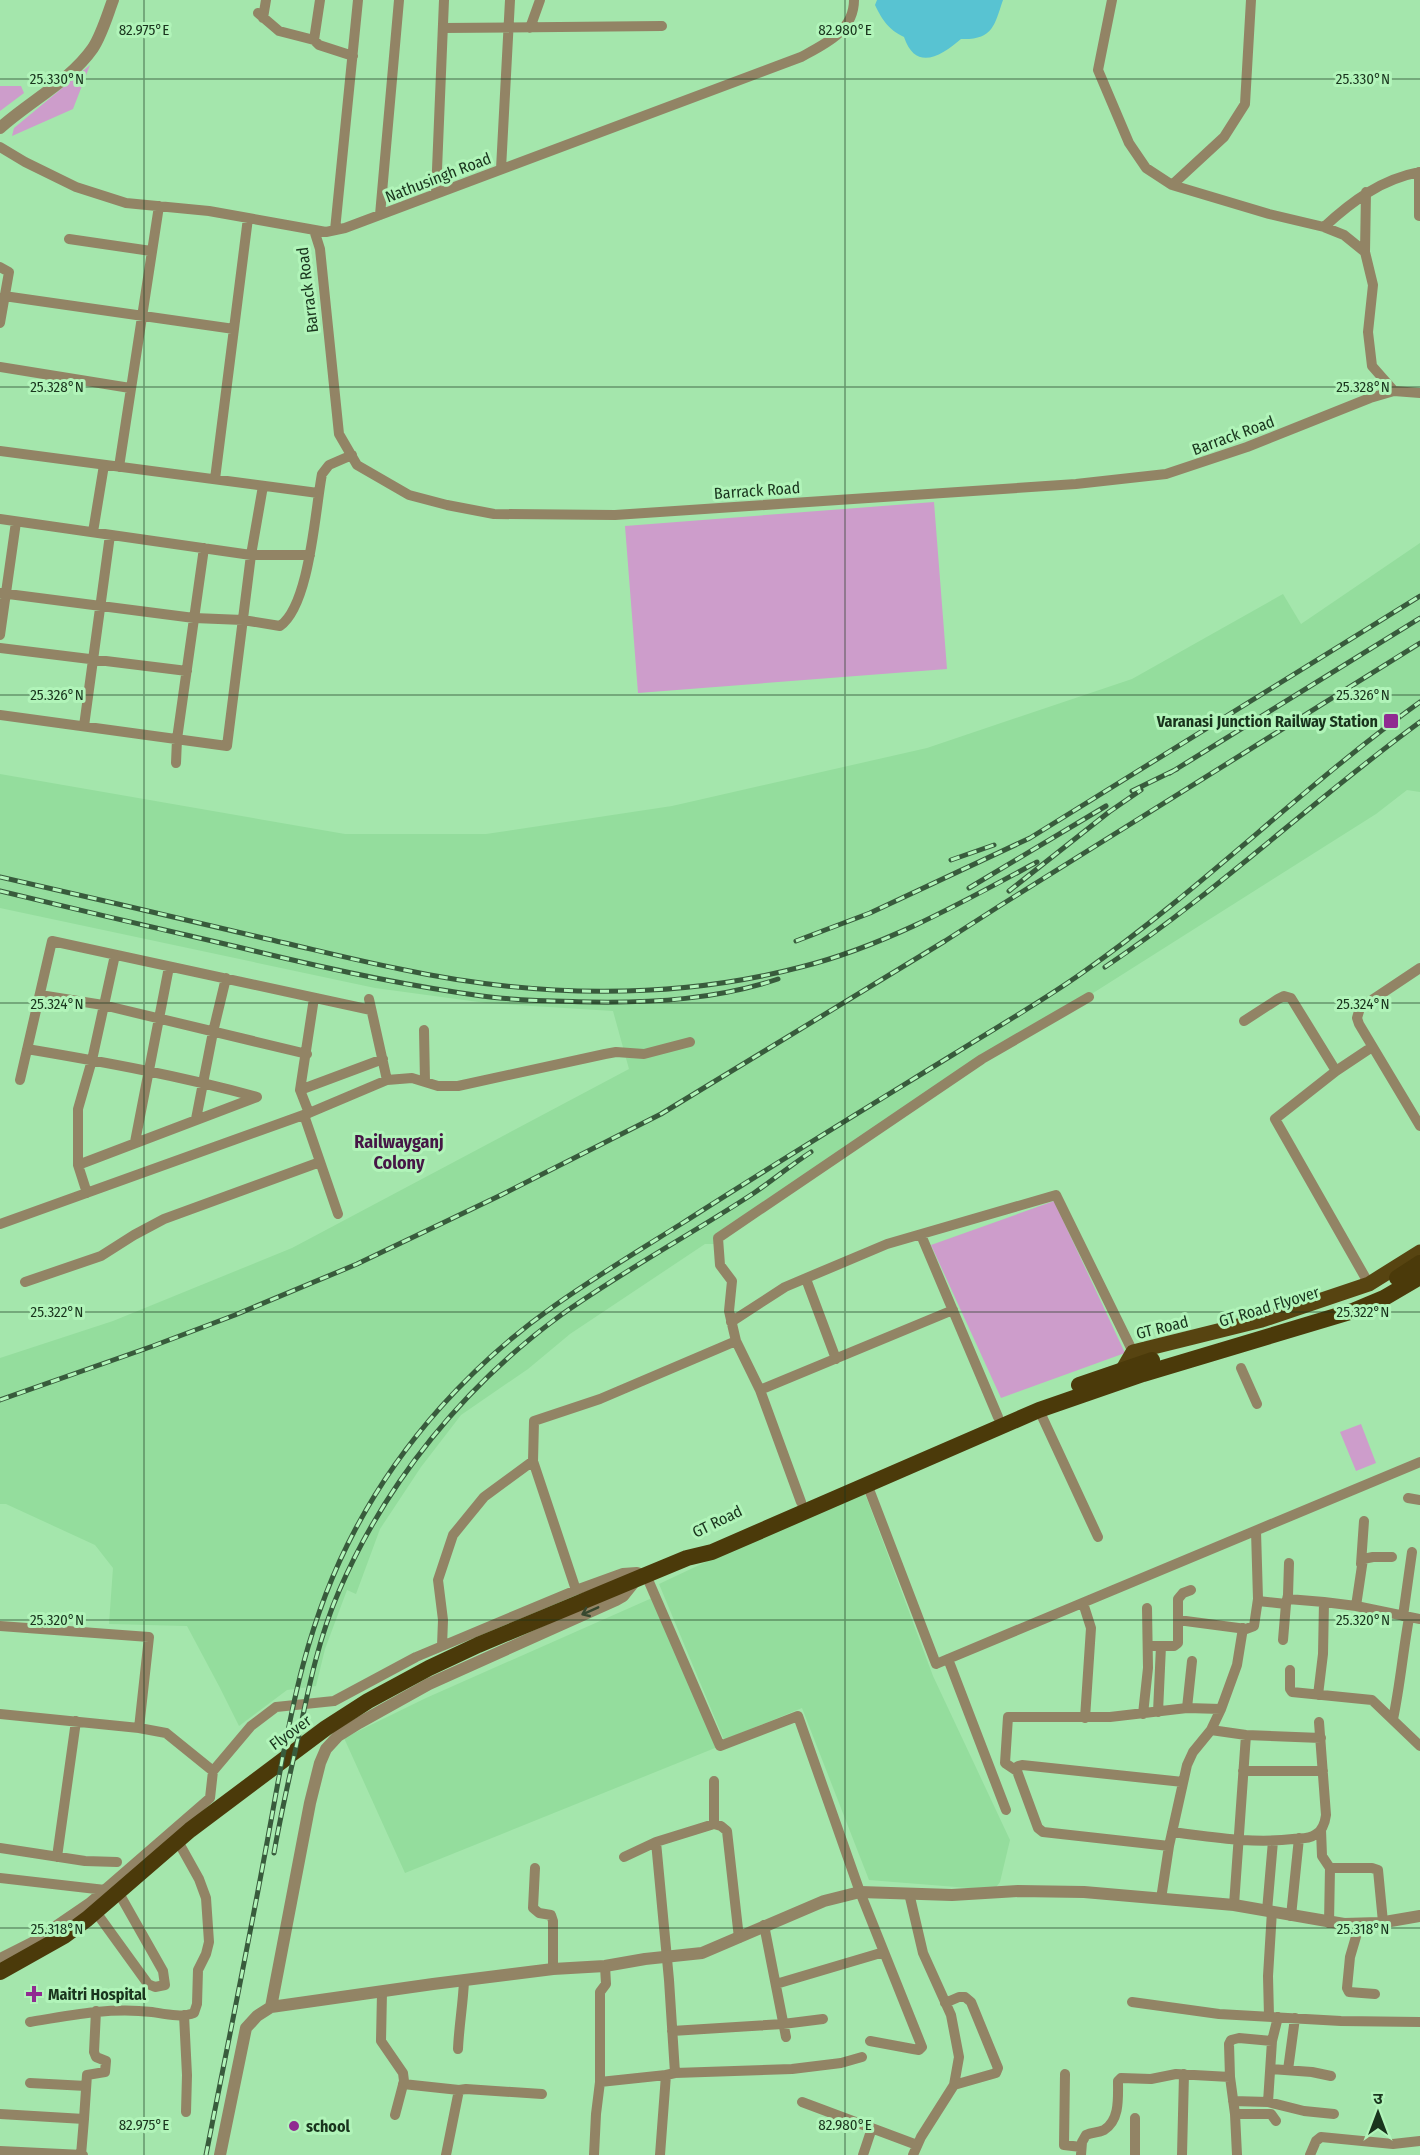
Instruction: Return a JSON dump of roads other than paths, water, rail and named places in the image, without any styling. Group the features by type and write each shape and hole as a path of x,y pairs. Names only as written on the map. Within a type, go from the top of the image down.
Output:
{"highway":[{"name":"GT Road Flyover","path":"1124,1375 1139,1363 1349,1300 1379,1288 1420,1263"},
{"name":"GT Road Flyover","path":"1139,1363 1353,1311 1384,1298 1420,1277"},
{"name":"GT Road","path":"687,1558 705,1545 998,1417 1037,1406 1124,1375"},
{"name":"GT Road","path":"687,1558 712,1552 1037,1406"},
{"name":"Flyover","path":"0,1972 79,1925 190,1830 326,1728 368,1701 478,1645 687,1558"}],"main road":[{"name":"GT Road","path":"1124,1375 1139,1363 1369,1284 1420,1252"},
{"name":"GT Road","path":"1124,1375 1146,1380 1353,1315 1384,1303 1420,1282"}],"street":[{"path":"0,128 64,78 93,48 113,0"},
{"path":"266,0 261,15 279,31 314,40 319,45 353,56"},
{"path":"314,40 320,0"},
{"path":"335,230 358,0"},
{"path":"380,215 399,0"},
{"path":"436,194 444,0"},
{"path":"501,170 510,0"},
{"path":"530,28 540,0"},
{"name":"Nathusingh Road","path":"0,147 76,188 126,203 248,218 314,230 335,230 801,57 832,40 849,22 854,10 854,0"},
{"path":"1112,0 1098,70 1129,143 1146,168 1172,185 1269,214 1324,227 1344,235 1365,252"},
{"path":"1172,185 1224,137 1245,104 1251,0"},
{"path":"443,28 662,26"},
{"path":"1324,227 1366,192 1401,175 1420,172 1419,216"},
{"path":"1366,192 1365,252 1373,285 1368,332 1372,366 1394,391 1420,393"},
{"path":"119,467 159,206"},
{"path":"215,479 248,218"},
{"name":"Barrack Road","path":"314,230 320,249 339,434 357,465 409,495 447,506 494,514 615,515 1076,484 1166,474 1238,450 1370,398 1394,391"},
{"path":"69,239 151,251"},
{"path":"0,267 9,272 0,323"},
{"path":"4,296 234,329"},
{"path":"0,367 130,388"},
{"path":"0,451 318,493"},
{"path":"3,594 194,618 280,626 288,621 302,586 310,555 322,474 329,465 352,455"},
{"path":"93,532 104,465"},
{"path":"0,715 227,746 251,555 263,486"},
{"path":"0,519 251,555 310,555"},
{"path":"0,635 3,594 16,522"},
{"path":"84,726 110,535"},
{"path":"176,763 177,739 204,548"},
{"path":"0,648 187,671"},
{"path":"20,1080 52,941 315,998 370,1004 387,1080"},
{"path":"87,1193 78,1165 78,1109 92,1060 102,1005 115,955"},
{"path":"135,1142 169,967"},
{"path":"1420,968 1360,1008 1357,1014 1359,1024 1420,1126"},
{"path":"196,1119 226,978"},
{"path":"40,995 102,1005 307,1054"},
{"path":"1244,1021 1284,996 1291,998 1336,1071"},
{"path":"801,1502 760,1390 736,1341 729,1311 732,1281 720,1265 718,1238 982,1059 1089,997"},
{"path":"315,998 300,1090 320,1162 338,1214"},
{"path":"424,1030 425,1082"},
{"path":"0,1224 307,1114 387,1080 412,1078 443,1087 458,1086 605,1054 616,1052 644,1054 690,1042"},
{"path":"1369,1284 1275,1119 1336,1071 1372,1047"},
{"path":"27,1048 203,1082 257,1097 78,1165"},
{"path":"300,1090 383,1059"},
{"path":"26,1282 101,1257 164,1219 320,1162"},
{"path":"731,1322 784,1287 888,1244 1056,1195 1139,1363"},
{"path":"921,1235 998,1417"},
{"path":"806,1279 836,1359"},
{"path":"760,1390 953,1310"},
{"path":"576,1590 533,1461 534,1421 600,1399 736,1341"},
{"path":"1241,1368 1257,1404"},
{"path":"1037,1406 1098,1537"},
{"path":"442,1646 443,1620 438,1580 453,1535 484,1497 533,1461"},
{"path":"867,1484 936,1664 1420,1462"},
{"path":"1408,1498 1420,1500"},
{"path":"1356,1606 1364,1521"},
{"path":"1179,1620 1243,1628 1254,1626 1258,1601 1256,1531"},
{"path":"1393,1719 1402,1655 1411,1617 1412,1552"},
{"path":"1361,1564 1366,1558 1392,1557"},
{"path":"1283,1640 1289,1563"},
{"path":"0,1958 32,1941 89,1903 210,1798 213,1771 251,1726 276,1707 334,1701 416,1657 576,1590 623,1573 637,1572 720,1746 798,1716 860,1892 922,2047 919,2050 870,2041"},
{"path":"271,2007 310,1803 326,1749 338,1736 412,1693 616,1600 641,1577"},
{"path":"1148,1646 1178,1643 1179,1599 1183,1593 1191,1590"},
{"path":"1258,1601 1324,1602 1411,1617"},
{"path":"1318,1695 1323,1654 1324,1602"},
{"path":"1083,1603 1091,1628 1085,1718"},
{"path":"1143,1714 1148,1646 1147,1608"},
{"path":"0,1626 149,1637 140,1728"},
{"path":"1161,1899 1169,1846 1187,1765 1193,1752 1211,1730 1221,1709 1237,1665 1243,1628"},
{"path":"1158,1712 1161,1646"},
{"path":"948,1659 1006,1810"},
{"path":"1187,1708 1191,1661"},
{"path":"1290,1670 1292,1692 1372,1700 1420,1746"},
{"path":"355,1690 368,1717"},
{"path":"1169,1846 1043,1832 1038,1828 1017,1771 1005,1763 1008,1717 1085,1718 1187,1708 1221,1709"},
{"path":"0,1714 140,1728 166,1733 213,1771"},
{"path":"57,1857 76,1721"},
{"path":"1172,1832 1273,1842 1312,1837 1321,1830 1326,1815 1319,1722"},
{"path":"1211,1730 1246,1735 1321,1738"},
{"path":"1234,1905 1246,1735"},
{"path":"1017,1771 1018,1766 1022,1765 1183,1782"},
{"path":"1243,1772 1323,1771"},
{"path":"714,1781 714,1824"},
{"path":"624,1857 656,1842 714,1824 721,1826 727,1831 739,1938"},
{"path":"1321,1830 1322,1856 1330,1868 1329,1923"},
{"path":"30,2022 96,2011 127,2010 191,2015 196,2010 198,1970 206,1954 209,1941 206,1898 203,1888 172,1831"},
{"path":"1291,1916 1299,1838"},
{"path":"656,1842 672,2031 671,2074 660,2155"},
{"path":"1268,2102 1274,2017 1268,1976 1273,1842"},
{"path":"0,1848 85,1861 117,1862"},
{"path":"535,1868 533,1908 537,1912 551,1915 553,1921 553,1969"},
{"path":"1330,1868 1378,1870 1383,1922"},
{"path":"0,1878 109,1886"},
{"path":"89,1903 148,1984 154,1987 164,1986 163,1971 109,1886"},
{"path":"220,2155 246,2028 257,2016 271,2007 464,1980 553,1969 605,1966 702,1953 824,1901 860,1892 952,1895 1018,1891 1084,1892 1234,1905 1329,1923 1383,1922 1420,1916"},
{"path":"802,2102 872,2128 915,2150 954,2085 959,2057 951,2015 923,1953 909,1893"},
{"path":"1360,1923 1350,1957 1347,1988 1353,1993 1375,1994"},
{"path":"764,1925 786,2037"},
{"path":"776,1984 884,1952"},
{"path":"594,2155 596,2106 600,2082 600,1992 606,1984 605,1966"},
{"path":"458,2049 464,1980"},
{"path":"382,1992 381,2041 403,2073 403,2084 395,2115"},
{"path":"945,2003 959,1997 968,1999 998,2068 996,2073 954,2085"},
{"path":"1132,2002 1209,2013 1420,2022"},
{"path":"0,2151 82,2155 87,2075 105,2072 106,2061 96,2056 94,2052 96,2011"},
{"path":"184,2015 186,2112"},
{"path":"1288,2070 1295,2018"},
{"path":"672,2031 824,2019"},
{"path":"1237,2155 1230,2077 1231,2040 1239,2038 1272,2041"},
{"path":"600,2082 671,2074 792,2069 841,2063 862,2057"},
{"path":"1271,2069 1331,2076"},
{"path":"1065,2074 1064,2145 1081,2151 1086,2135 1101,2132 1112,2123 1116,2110 1119,2079 1151,2079 1169,2074 1230,2077"},
{"path":"1182,2155 1184,2074"},
{"path":"30,2083 86,2086"},
{"path":"403,2084 459,2090 542,2094"},
{"path":"446,2155 459,2090"},
{"path":"1233,2101 1268,2102 1304,2111 1334,2114"},
{"path":"0,2114 84,2119"},
{"path":"1235,2114 1271,2114 1276,2121"},
{"path":"1135,2118 1135,2155"},
{"path":"862,2155 872,2128"},
{"path":"1310,2155 1316,2141 1321,2137 1393,2144 1420,2140"}],"water":[{"path":"877,0 1003,0 991,30 986,34 972,39 961,39 945,51 930,58 915,54 904,37 886,24 875,5"}],"railway":[{"path":"796,941 870,913 1030,838 1420,596"},
{"path":"1170,773 1420,618"},
{"path":"0,1400 235,1315 357,1264 499,1196 661,1114 945,941 1420,643"},
{"path":"206,2155 289,1725 308,1646 336,1569 355,1530 394,1466 441,1406 495,1353 524,1329 601,1274 1082,973 1169,907 1335,768 1420,702"},
{"path":"1105,967 1225,878 1420,722"},
{"path":"1132,791 1177,769"},
{"path":"1009,891 1109,812 1141,790"},
{"path":"969,888 1106,806"},
{"path":"951,860 994,845"},
{"path":"0,877 400,969 500,985 550,990 601,991 702,986 752,978 832,958 863,948 922,922 1037,862"},
{"path":"0,891 329,968 421,987 496,998 638,1002 709,995 778,979"},
{"path":"274,1853 311,1680 332,1608 358,1551 380,1512 432,1438 492,1372 561,1315 608,1283 754,1193 811,1152"}],"place":[{"name":"Varanasi Junction Railway Station","path":"1391,721"},
{"name":"Maitri Hospital","path":"34,1994"},
{"name":"school","path":"294,2126"}],"district":[{"name":"Railwayganj Colony","path":"399,1152"}]}
